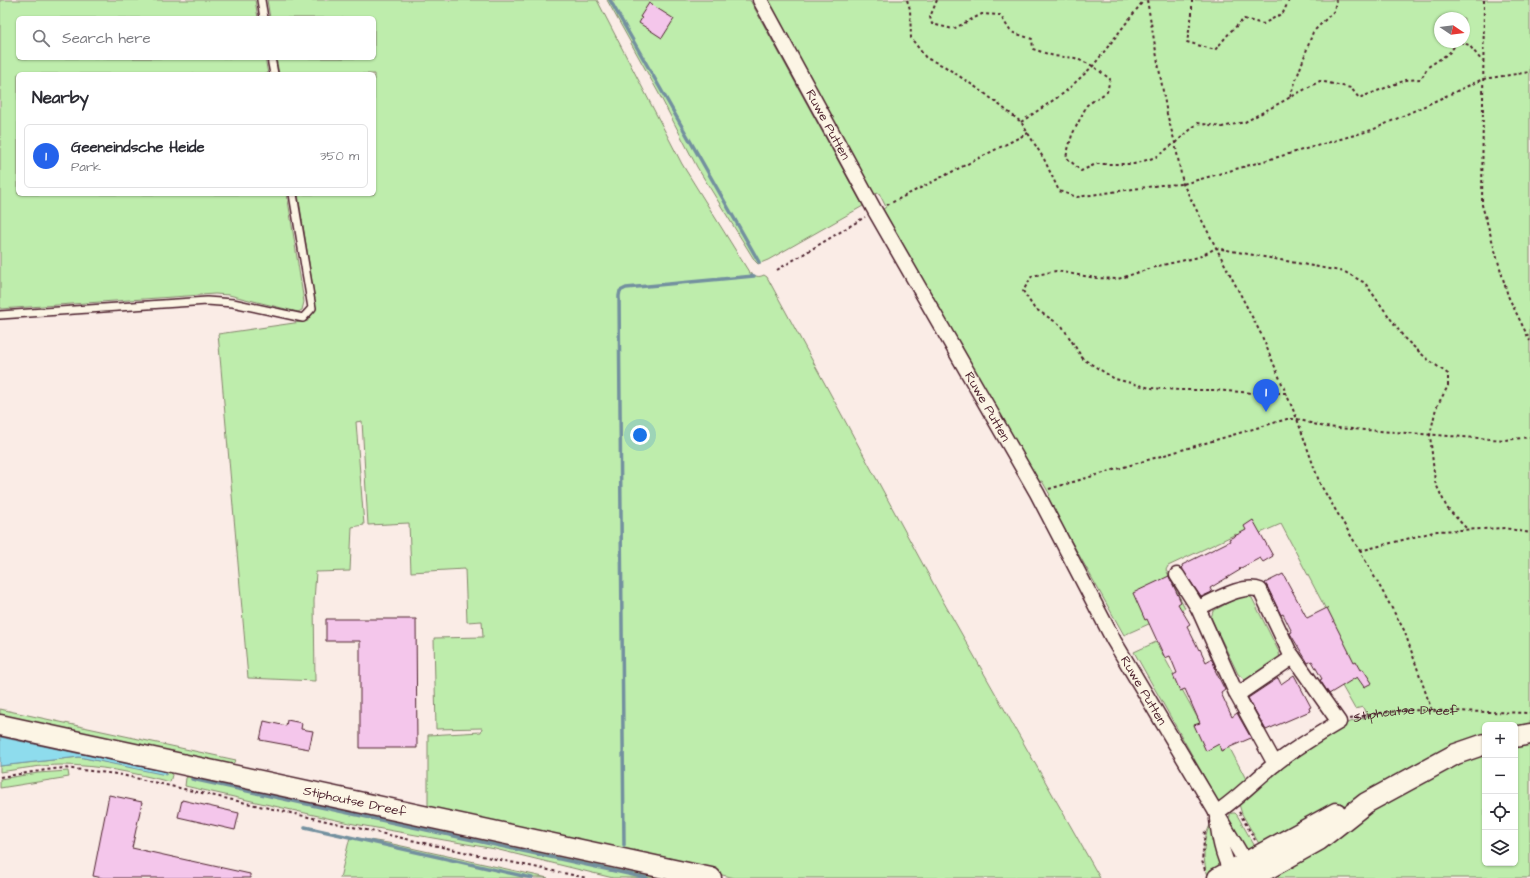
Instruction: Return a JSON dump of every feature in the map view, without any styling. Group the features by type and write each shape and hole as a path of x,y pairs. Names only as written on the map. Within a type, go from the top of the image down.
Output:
{"main road":[{"name":"Stiphoutse Dreef","path":"0,725 711,878"},
{"path":"1518,736 1530,734"},
{"path":"1237,874 1341,810 1366,802 1456,754 1482,745"}],"street":[{"name":"Ruwe Putten","path":"760,0 876,211 1037,493 1114,640 1216,813 1237,874"},
{"path":"1177,575 1198,608 1237,695 1275,764"},
{"path":"1198,608 1239,589 1254,588 1260,590 1293,657 1339,722"},
{"path":"1237,695 1293,657"},
{"name":"Stiphoutse Dreef","path":"1216,813 1232,802 1275,764 1304,743 1339,722"}],"lane":[{"path":"262,0 264,16"},
{"path":"271,60 274,72"},
{"path":"0,315 207,301 233,303 303,318 312,308 293,196"}],"path":[{"path":"907,0 910,10 911,38 926,58 944,66 983,92 1021,122 1044,159 1060,191 1077,197 1161,185 1182,184 1372,130 1483,79 1530,72"},
{"path":"937,0 930,17 932,24 954,29 982,14 1000,15 1011,32 1032,39 1033,49 1054,56 1075,58 1093,66 1110,79 1107,92 1087,105 1072,135 1066,157 1081,171 1096,164 1134,164 1156,157 1175,143 1198,122 1222,127 1245,122 1320,81 1351,88 1359,98 1406,80 1421,79 1428,67 1450,53 1454,48"},
{"path":"1021,122 1064,93 1093,66 1144,0"},
{"path":"1147,0 1167,114 1175,143 1182,184 1261,334 1297,419 1320,484 1360,550 1404,630 1432,711"},
{"path":"1192,0 1192,14 1187,42 1216,50 1231,31 1244,19 1263,24 1283,13 1289,0"},
{"path":"1290,97 1313,32 1334,11 1336,0"},
{"path":"1484,0 1482,62 1482,205 1508,296 1530,341"},
{"path":"1470,47 1482,62"},
{"path":"777,270 876,211 1028,133"},
{"path":"1286,393 1173,390 1150,388 1115,379 1083,359 1062,326 1034,308 1023,291 1032,276 1056,271 1096,278 1118,278 1158,266 1199,257 1216,248 1345,272 1365,283 1405,339 1426,358 1448,374 1448,386 1436,408 1430,435 1435,482 1447,508 1468,530"},
{"path":"1037,493 1187,450 1287,419 1297,419 1324,427 1430,435 1505,440 1530,437"},
{"path":"1360,550 1437,531 1505,528 1530,533"},
{"name":"Stiphoutse Dreef","path":"1339,722 1380,713 1407,710 1530,712"},
{"name":"Stiphoutse Dreef","path":"0,777 64,768 118,774 491,858 587,878"},
{"path":"1216,813 1205,831 1202,861 1237,874"}],"green space":[{"path":"0,0 255,0 258,16 16,16 16,60 265,60 268,72 16,72 16,196 287,196 304,302 302,310 298,312 229,295 215,294 0,309"},
{"path":"267,0 597,0 682,164 749,272 756,276 764,275 767,277 939,594 1100,878 735,878 621,851 428,810 428,735 481,732 482,728 436,729 434,638 483,637 482,621 467,622 465,569 411,572 409,523 368,525 362,421 356,422 364,525 352,527 350,571 316,572 314,601 315,681 248,678 218,334 308,321 313,313 315,301 298,196 376,196 376,72 279,72 276,60 376,60 376,16 270,16"},
{"path":"607,0 750,0 863,206 768,260 758,264 697,167 658,92"},
{"path":"767,0 1530,0 1530,878 1277,878 1273,871 1371,793 1338,808 1262,849 1242,814 1238,801 1261,780 1334,727 1367,717 1363,707 1355,709 1334,672 1351,657 1281,524 1242,541 1236,534 1168,566 1166,570 1185,608 1124,635 1047,498 1050,495 1042,481 1038,482 884,211 883,209 886,207 879,193 874,194"},
{"path":"1244,594 1252,598 1279,652 1280,661 1245,680 1238,674 1211,618 1213,611"},
{"path":"1156,642 1208,737 1226,741 1246,779 1219,803 1134,652"},
{"path":"0,709 236,760 229,768 0,718"},
{"path":"0,730 168,766 172,775 170,782 116,770 75,765 38,766 0,772 0,766 79,757 167,774 166,772 0,736"},
{"path":"68,771 69,777 0,788 0,779 38,773"},
{"path":"194,772 684,878 613,878 495,849 354,824 185,786 186,778"},
{"path":"1232,813 1237,815 1257,850 1244,848 1229,823 1230,814"},
{"path":"1210,825 1213,826 1221,863 1218,870 1209,878 1205,865 1204,845"},
{"path":"350,837 388,843 548,878 340,878"}],"water":[{"path":"0,737 167,772 166,775 79,757 0,766"}],"building":[{"path":"649,3 674,19 662,38 639,23 642,18 640,17"},
{"path":"1253,520 1273,556 1263,562 1260,558 1239,569 1240,570 1210,588 1212,592 1201,597 1183,570 1182,565 1230,541 1229,539 1246,530 1244,526"},
{"path":"1283,574 1307,618 1327,608 1354,662 1356,661 1361,670 1363,669 1372,683 1364,687 1357,677 1329,694 1320,680 1322,679 1312,661 1308,663 1291,635 1290,633 1292,632 1283,614 1281,615 1265,583"},
{"path":"1169,576 1181,602 1178,604 1190,624 1187,626 1199,650 1200,649 1206,662 1211,659 1213,662 1215,670 1225,690 1221,693 1232,717 1237,713 1251,738 1221,751 1219,744 1206,751 1194,725 1200,723 1185,689 1180,691 1173,675 1177,673 1170,656 1165,658 1133,593"},
{"path":"326,619 416,619 417,748 360,748 360,641 326,641"},
{"path":"1294,675 1311,707 1309,708 1310,711 1266,730 1248,698 1278,678 1281,684"},
{"path":"287,720 302,723 301,729 313,731 309,749 260,740 264,721 286,726"},
{"path":"109,795 142,802 132,848 250,874 250,878 103,878 93,876"},
{"path":"182,800 239,813 235,830 178,817"}],"waterway":[{"path":"610,0 759,262"},
{"path":"624,845 620,291 626,288 754,276"},
{"path":"192,779 647,878"},
{"path":"305,827 532,878"}],"place":[{"name":"Geeneindsche Heide","path":"1266,412"}]}
